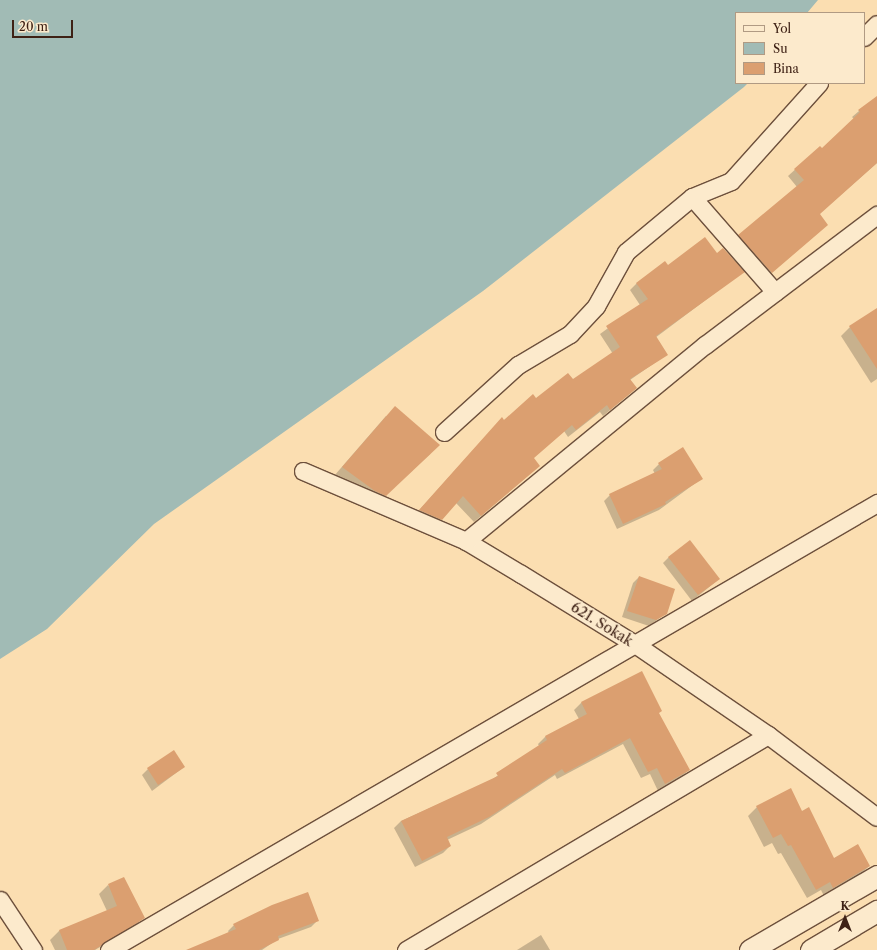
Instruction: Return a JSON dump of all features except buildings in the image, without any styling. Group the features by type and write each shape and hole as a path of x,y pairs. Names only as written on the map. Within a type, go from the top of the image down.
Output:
{"street":[{"path":"865,36 877,24"},
{"path":"444,432 518,365 570,334 596,306 626,252 692,197 731,181 818,84"},
{"path":"692,197 775,292"},
{"path":"466,541 705,345 877,216"},
{"name":"621. Sokak","path":"303,471 466,541 635,644 768,735 877,817"},
{"path":"109,950 635,644 875,508"},
{"path":"406,950 768,735"},
{"path":"750,950 877,876"},
{"path":"0,900 33,950"},
{"path":"810,950 877,911"}],"water":[{"path":"0,0 818,0 808,12 735,12 735,84 747,84 744,87 483,291 154,524 47,629 0,659"}]}
